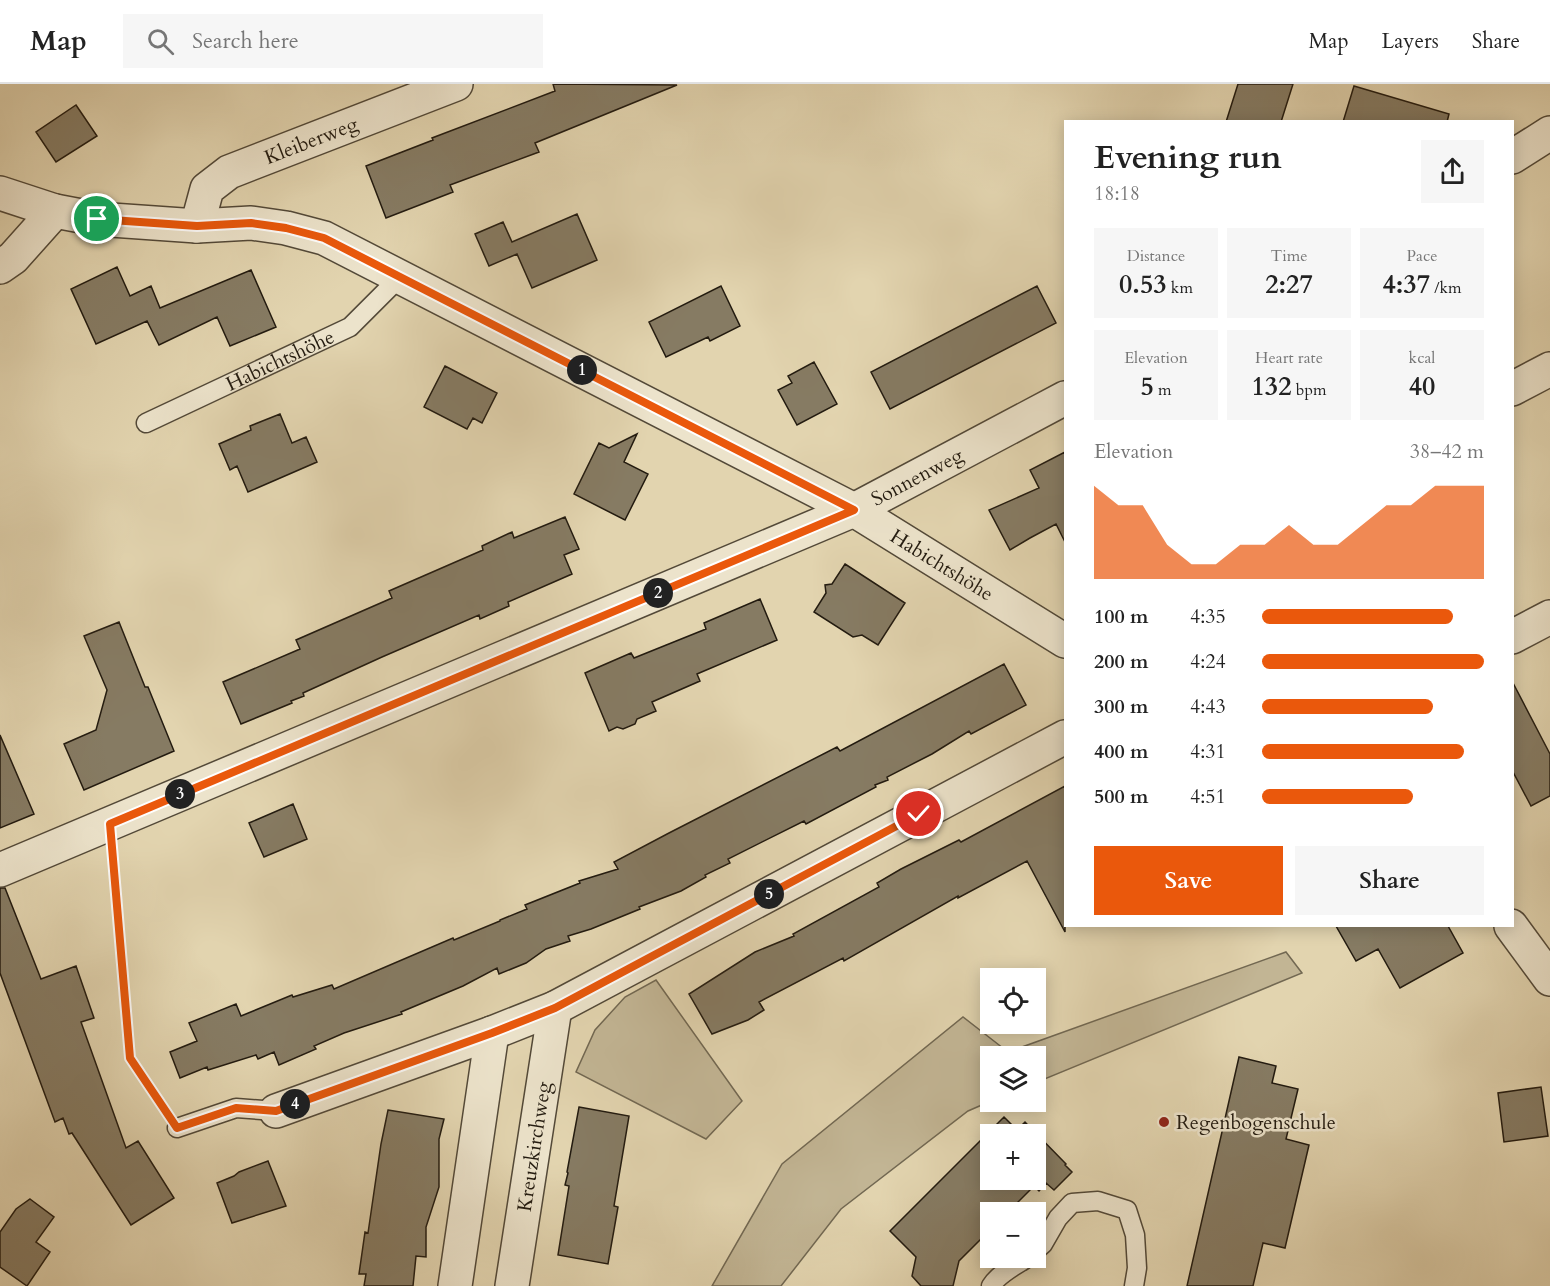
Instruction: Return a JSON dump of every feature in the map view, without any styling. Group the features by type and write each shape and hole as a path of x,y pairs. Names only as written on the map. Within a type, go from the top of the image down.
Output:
{"street":[{"name":"Kleiberweg","path":"197,226 207,189 229,171 456,84"},
{"path":"1514,156 1550,133"},
{"name":"Habichtshöhe","path":"0,192 55,211 97,219 197,226 251,223 286,228 324,238 854,510 1064,640"},
{"path":"0,267 13,258 55,211"},
{"path":"1514,389 1550,369"},
{"name":"Sonnenweg","path":"0,870 854,510 1064,399"},
{"path":"1514,636 1550,616"},
{"path":"276,1111 555,1008 1064,738"},
{"path":"1512,927 1550,979"},
{"name":"Kreuzkirchweg","path":"512,1286 555,1008"},
{"path":"455,1286 492,1033"}],"lane":[{"name":"Habichtshöhe","path":"146,423 350,327 400,277"},
{"path":"177,1128 236,1108 276,1111"},
{"path":"1046,1238 1058,1218 1072,1203 1098,1201 1127,1210 1135,1235 1137,1268 1134,1286"},
{"path":"991,1286 1012,1268"}],"path":[{"path":"110,824 130,1058 177,1128"}],"shaded area":[{"path":"1286,952 1302,973 1046,1078 1046,1046 1025,1046"},
{"path":"656,980 742,1101 706,1139 576,1072 595,1030 625,997"},
{"path":"963,1017 980,1030 980,1034 985,1034 1000,1046 980,1046 980,1106 968,1111 841,1209 781,1286 712,1286 782,1164"}],"building":[{"path":"553,84 677,85 535,143 539,152 450,185 453,192 386,218 366,166 555,91"},
{"path":"1238,84 1293,84 1282,120 1227,120"},
{"path":"1354,86 1449,114 1448,120 1344,120"},
{"path":"76,105 97,136 56,162 36,132"},
{"path":"577,214 597,260 532,288 517,254 489,266 475,234 503,222 512,242"},
{"path":"117,267 130,296 151,286 160,308 251,270 276,327 230,346 217,317 159,345 147,321 96,344 71,289"},
{"path":"721,286 740,326 710,341 708,337 666,357 649,322"},
{"path":"1037,286 1056,323 890,409 871,372"},
{"path":"814,362 837,404 797,425 778,390 792,383 788,376"},
{"path":"445,366 497,393 482,423 473,418 467,429 424,407"},
{"path":"280,414 292,443 306,437 317,462 248,492 237,466 230,470 219,444 251,430 250,426"},
{"path":"637,434 624,462 648,474 625,520 574,494 599,443 609,448"},
{"path":"1064,453 1064,540 1056,524 1010,550 989,510 1039,488 1030,470"},
{"path":"565,517 579,549 564,555 572,574 508,602 509,606 480,619 479,615 382,657 303,693 304,696 291,701 292,703 241,724 223,682 300,649 296,640 392,598 389,591 483,550 482,546 512,532 514,538"},
{"path":"845,564 905,603 878,645 862,635 853,637 814,612 826,593 825,585 832,584"},
{"path":"760,599 777,640 697,674 700,681 652,702 656,711 637,719 635,724 609,731 585,673 631,653 634,658 706,629 704,623"},
{"path":"119,622 174,751 84,790 64,744 96,730 107,690 84,636"},
{"path":"1004,664 1026,705 971,734 969,731 932,754 887,777 888,780 875,785 876,787 806,824 804,821 728,859 730,863 705,875 706,877 681,891 591,929 568,936 570,941 546,949 526,963 499,974 497,968 463,986 401,1012 402,1014 344,1033 314,1046 316,1049 279,1065 274,1052 258,1059 256,1055 208,1070 207,1067 180,1078 170,1052 197,1041 189,1023 236,1004 241,1016 292,995 293,997 332,985 334,989 453,938 454,940 500,921 527,909 525,905 580,883 579,881 618,869 614,862 837,747 840,751"},
{"path":"1514,685 1550,754 1550,796 1531,806 1514,774"},
{"path":"0,735 34,814 0,828"},
{"path":"1064,787 1065,932 1027,861 958,898 958,896 844,961 843,958 759,1002 764,1010 748,1020 712,1034 689,994 755,952 794,936 793,934 879,887 877,883 901,869 959,840 961,842"},
{"path":"293,804 307,839 264,857 249,823"},
{"path":"0,888 5,888 41,979 76,966 94,1018 81,1022 126,1148 138,1141 174,1198 131,1225 72,1133 69,1134 63,1118 55,1122 0,973"},
{"path":"1337,927 1449,927 1463,953 1400,988 1378,949 1356,961"},
{"path":"1239,1057 1276,1066 1272,1083 1298,1089 1286,1139 1309,1145 1285,1248 1263,1243 1253,1286 1187,1286"},
{"path":"1541,1087 1548,1136 1504,1142 1498,1093"},
{"path":"579,1107 629,1116 614,1206 618,1207 608,1264 558,1255 569,1186 565,1185"},
{"path":"388,1110 444,1119 439,1139 439,1187 426,1227 426,1257 416,1256 413,1286 364,1286 366,1274 359,1274"},
{"path":"1004,1117 1011,1124 997,1124"},
{"path":"980,1141 980,1190 1030,1190 1018,1202 980,1202 980,1240 959,1261 953,1286 921,1286 912,1276 916,1257 890,1231"},
{"path":"1046,1144 1072,1172 1054,1190 1046,1183"},
{"path":"268,1161 286,1206 232,1223 217,1183"},
{"path":"30,1199 54,1217 36,1242 50,1252 27,1286 0,1267 0,1232 16,1209"}],"place":[{"name":"Regenbogenschule","path":"1164,1122"}],"route":[{"path":"97,219 197,226 251,223 286,228 324,238 854,510 110,824 130,1058 177,1128 236,1108 276,1111 555,1008 919,814"}]}
